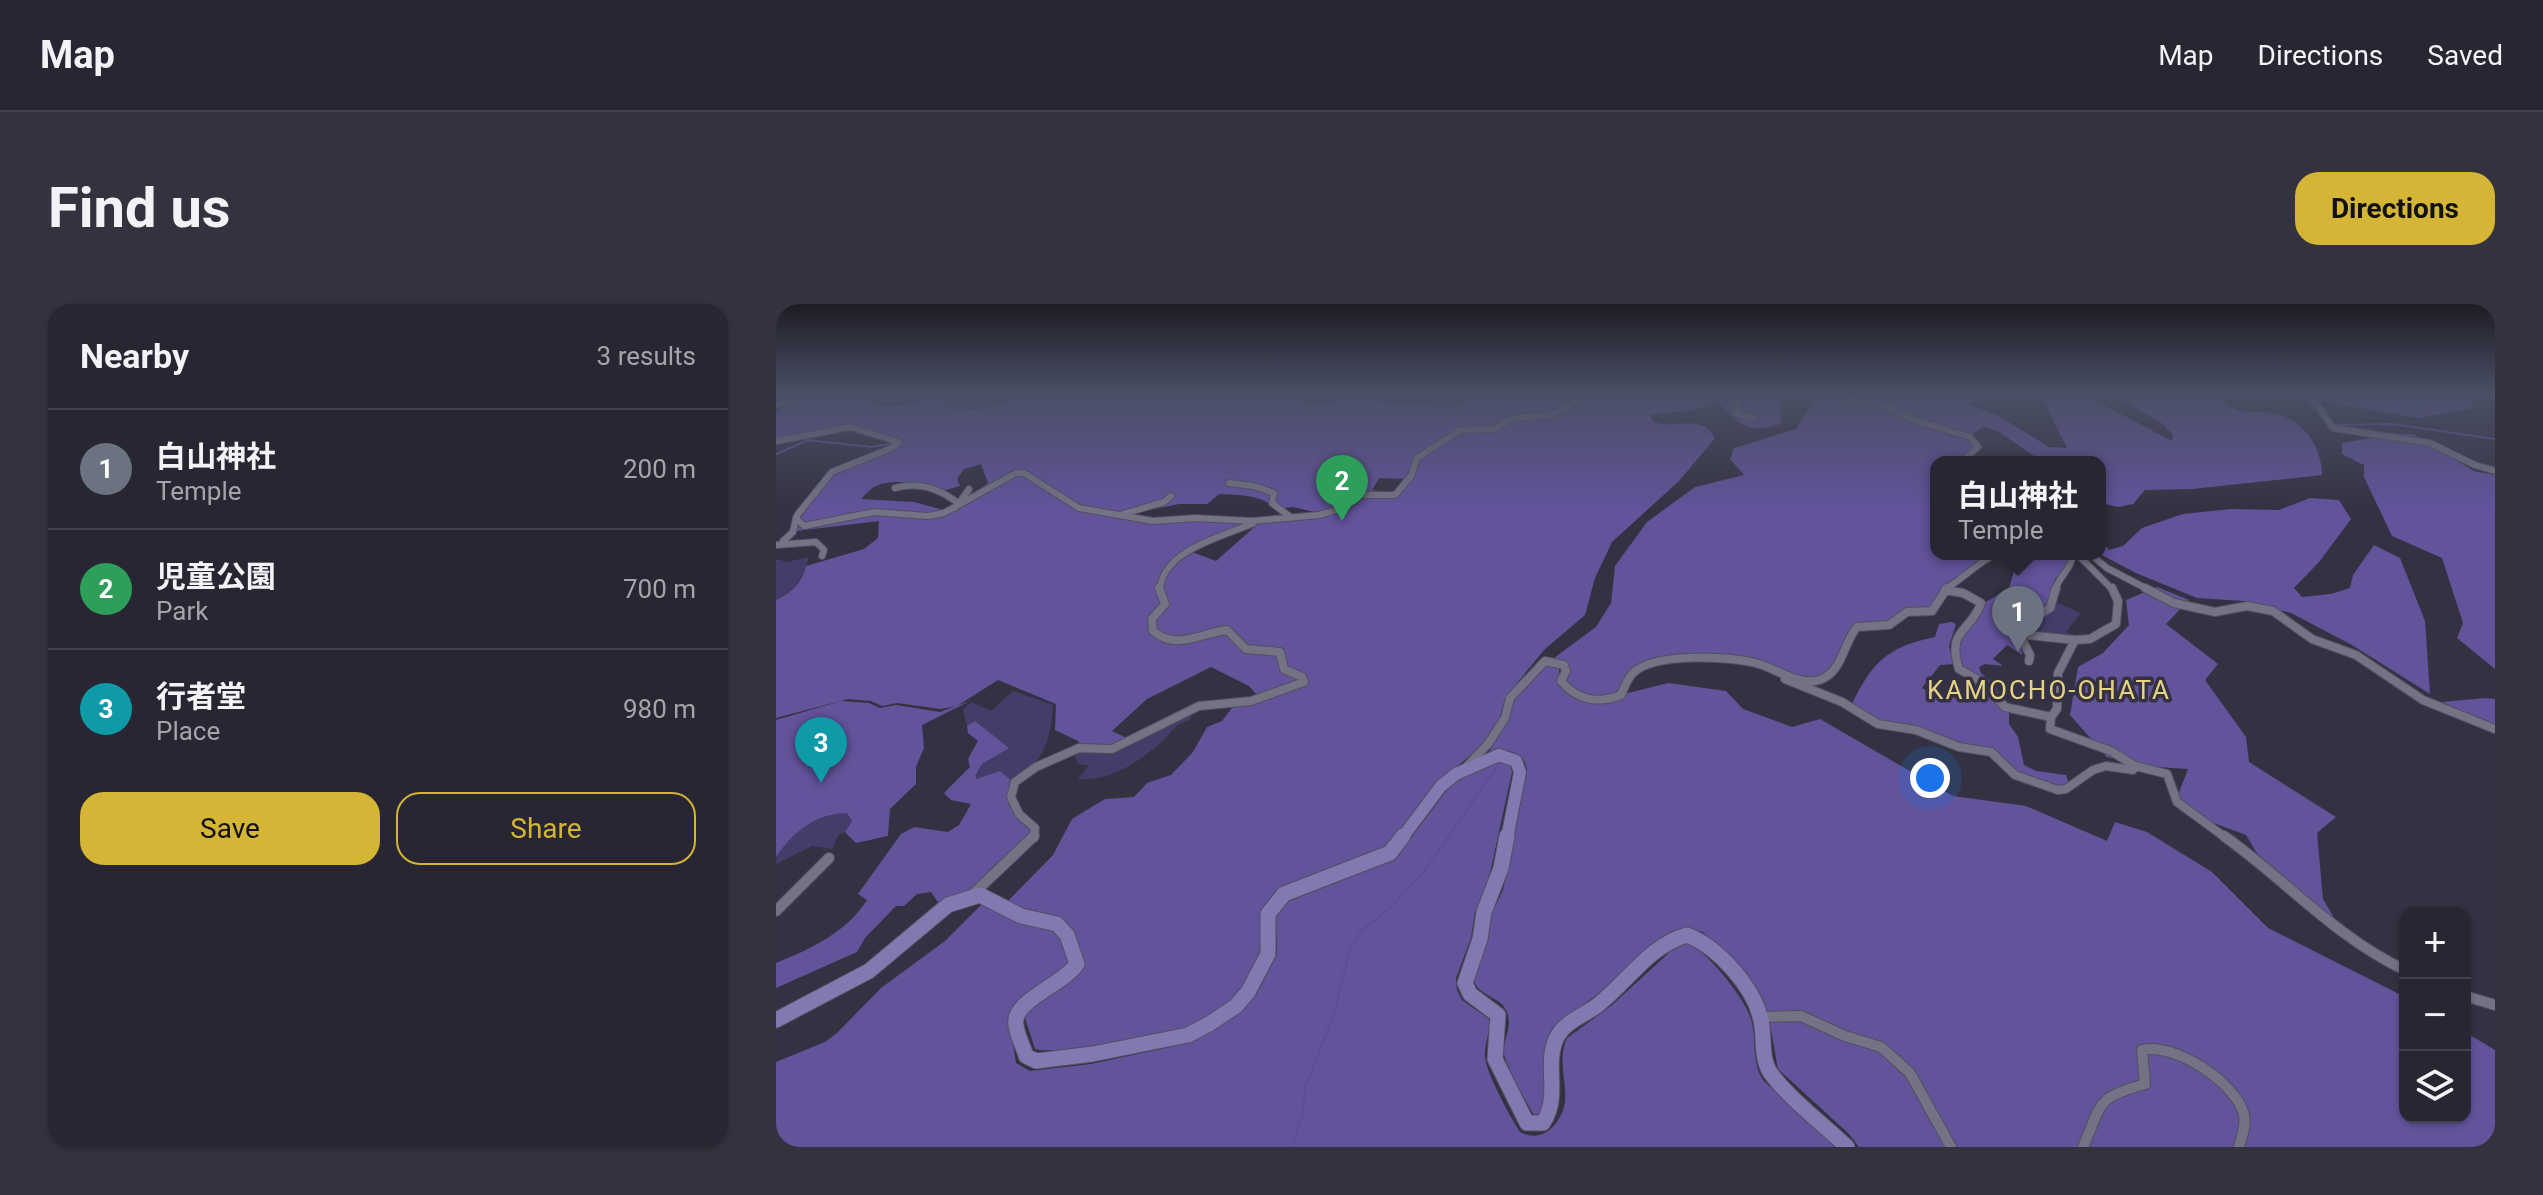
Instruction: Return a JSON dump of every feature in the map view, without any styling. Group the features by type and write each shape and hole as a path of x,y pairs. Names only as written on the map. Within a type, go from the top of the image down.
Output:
{"main road":[{"path":"776,1020 868,972 887,959 916,927 971,896 988,897 1021,916 1057,924 1075,951 1077,964 1068,978 1024,1005 1019,1012 1016,1022 1026,1056 1030,1059 1042,1061 1093,1054 1188,1035 1236,1006 1248,992 1268,954 1267,919 1276,902 1295,889 1390,853 1441,786 1464,769 1499,755 1514,759 1520,769 1498,878 1484,912 1480,939 1465,983 1470,994 1498,1015 1500,1034 1495,1046 1496,1064 1527,1123 1543,1123 1554,1105 1553,1047 1559,1033 1680,936 1699,938 1729,968 1761,1017 1765,1061 1771,1074 1847,1147"}],"street":[{"path":"776,441 829,431"},
{"path":"776,545 791,535 796,518 832,472 895,447 899,442 866,431"},
{"path":"1333,490 1346,489 1361,495 1395,495 1411,476 1417,458 1458,431"},
{"path":"1951,431 1970,437 1978,447 1968,456"},
{"path":"2345,431 2430,443 2475,465 2495,471"},
{"path":"796,518 801,525 808,526 859,513 928,516 986,492 1008,475 1021,473 1079,508 1153,521 1289,517 1341,510 1361,495"},
{"path":"1229,483 1266,489 1274,493 1272,503"},
{"path":"895,488 905,484 936,487 948,494 956,507"},
{"path":"956,507 969,489"},
{"path":"1123,514 1161,503 1171,496"},
{"path":"1272,503 1289,517"},
{"path":"1259,506 1272,503"},
{"path":"971,896 1034,838 1035,828 1019,814 1011,797 1015,782 1027,773 1079,748 1112,749 1199,706 1251,701 1304,682 1302,677 1284,669 1280,652 1246,649 1227,630 1177,641 1163,639 1153,631 1152,619 1165,604 1159,587 1167,570 1203,543 1262,519"},
{"path":"776,545 816,542 824,550 822,556"},
{"path":"1464,769 1488,744 1505,718 1510,698 1545,661 1564,665 1566,671 1561,681 1567,689 1597,701 1621,695 1631,674 1661,662 1748,661 1807,681 1822,679 1837,666 1857,627 1889,625 1907,612 1932,611 1944,590 1967,577 1977,563 1983,560"},
{"path":"2029,661 2030,655 2016,628 2050,608 2059,577 2073,560"},
{"path":"2018,634 2090,639 2116,624 2121,608 2120,598 2082,560"},
{"path":"2097,560 2174,603 2215,612 2247,606 2273,611 2312,639 2356,655 2423,700 2495,729"},
{"path":"1944,590 1963,593 1981,603 1976,618 1960,625 1957,631 1953,647 1959,669 1982,682 2005,707 2051,717"},
{"path":"2075,640 2059,666 2055,687 2057,709 2051,717 2050,729 2111,751 2135,766 2167,774 2177,802 2245,851 2332,927 2373,955 2399,967"},
{"path":"1748,661 1842,702 1878,724 1916,730 1959,747 1991,752 2015,775 2058,790 2066,789 2093,770 2106,766 2133,770 2135,766"},
{"path":"776,911 829,858"},
{"path":"2471,998 2495,1005"},
{"path":"1761,1017 1801,1016 1845,1036 1881,1047 1910,1073 1951,1147"},
{"path":"2083,1147 2104,1100 2112,1093 2145,1084 2142,1050 2150,1048 2214,1073 2232,1092 2244,1116 2239,1147"}],"shaded area":[{"path":"776,431 837,431 776,440"},
{"path":"872,431 1456,431 1415,458 1407,479 1379,478 1372,490 1395,493 1360,494 1346,506 1319,513 1293,507 1275,509 1256,498 1219,494 1207,504 1179,504 1129,514 1081,507 1022,472 961,504 988,483 981,464 964,469 957,479 960,486 946,490 891,482 874,487 861,499 914,502 947,511 929,514 884,510 806,524 800,517 835,473 893,449 902,441"},
{"path":"1710,431 1715,438 1679,481 1612,542 1595,578 1585,615 1544,650 1505,698 1498,725 1481,747 1436,783 1388,846 1280,889 1271,897 1260,917 1261,939 1257,958 1233,998 1187,1027 1084,1047 1035,1049 1023,1012 1077,975 1073,931 1007,902 1053,855 1072,819 1105,799 1134,797 1147,783 1171,775 1193,752 1207,727 1222,721 1235,704 1306,683 1286,668 1284,654 1251,649 1233,633 1189,639 1159,635 1154,622 1165,608 1163,588 1167,575 1192,552 1216,561 1260,522 1327,515 1362,496 1393,497 1412,476 1415,461 1456,433"},
{"path":"1788,431 1976,431 1968,437 1975,444 1973,448 1963,456 1930,456 1930,560 1979,560 1964,576 1943,587 1931,608 1902,612 1882,624 1855,626 1848,634 1843,650 1823,676 1806,679 1749,658 1640,665 1629,673 1613,695 1606,698 1592,697 1571,685 1566,681 1566,663 1554,658 1596,627 1611,603 1615,566 1647,522 1695,487 1744,475 1730,459 1734,448"},
{"path":"2024,431 2049,447 2067,448 2059,431 2154,431 2172,441 2170,431 2305,431 2318,454 2322,475 2192,489 2145,490 2133,504 2118,507 2106,504 2106,456 2034,456 1999,432"},
{"path":"2393,434 2413,434 2474,471 2495,475 2495,669 2457,638 2463,623 2442,558 2392,536 2364,477 2364,465 2342,454 2342,443"},
{"path":"1023,475 1071,506 1148,522 1253,522 1198,546 1172,564 1157,587 1163,601 1150,619 1161,640 1224,631 1239,647 1278,653 1280,667 1302,681 1258,696 1249,686 1211,667 1147,699 1112,731 1129,739 1112,747 1081,746 1078,741 1055,730 1056,704 998,680 957,706 941,709 897,703 882,706 871,701 848,699 776,718 776,600 795,587 806,566 864,549 878,538 879,521 796,531 796,525 802,527 859,515 944,514 988,493 1010,476"},
{"path":"2310,498 2339,500 2351,519 2320,561 2294,588 2302,597 2350,588 2353,575 2374,545 2400,558 2425,621 2430,694 2352,645 2291,613 2244,601 2197,598 2106,557 2106,546 2109,550 2123,546 2142,528 2183,514 2231,509 2279,510"},
{"path":"809,557 798,583 776,600 776,559 787,562"},
{"path":"2017,560 2068,560 2055,579 2048,606 2014,625 2010,635 2021,644 2022,655 2007,645 1993,659 2003,666 1985,664 1979,667 1981,673 1997,686 1997,694 1962,668 1959,641 1962,626 1978,620 1981,605 2009,588"},
{"path":"2157,587 2189,600 2166,624 2218,664 2205,680 2246,737 2249,762 2336,817 2317,833 2323,899 2337,923 2298,899 2258,855 2246,835 2197,817 2176,800 2188,769 2157,767 2107,757 2070,715 2078,667 2103,653 2129,625 2126,600"},
{"path":"2055,602 2081,613 2066,632 2081,639 2018,633 2019,627"},
{"path":"1939,624 1956,624 1949,646 1954,664 1940,665 1922,688 1946,701 1977,682 2009,713 2009,724 2018,737 2024,765 2036,771 2066,775 2069,784 2062,788 2024,778 2000,755 1875,720 1851,706 1866,678 1883,659 1905,646 1935,637"},
{"path":"1547,664 1559,667 1560,687 1583,701 1597,704 1668,683 1726,691 1743,709 1792,727 1820,719 1953,796 2026,806 2107,841 2115,822 2147,832 2212,872 2268,928 2399,994 2399,1123 2471,1123 2471,1036 2495,1050 2495,1147 1859,1147 1849,1134 1778,1069 1768,1013 1736,964 1703,932 1686,927 1663,936 1599,993 1552,1028 1545,1046 1546,1098 1539,1114 1534,1115 1505,1058 1509,1027 1506,1010 1480,990 1474,981 1488,940 1492,913 1503,890 1527,772 1519,755 1502,750 1489,752 1505,725 1516,697"},
{"path":"1013,691 1053,705 1044,749 1032,766 1013,782 977,779 974,776 982,764 976,721 967,726 963,709 971,702 991,711"},
{"path":"2495,699 2495,727 2442,702"},
{"path":"841,701 869,703 880,708 896,705 940,712 970,701 922,725 924,748 916,767 916,784 890,809 888,836 856,843 845,832 852,821 847,813 836,814 806,826 790,839 776,857 776,720"},
{"path":"1190,711 1191,719 1130,765 1100,777 1078,779 1089,765 1078,764 1073,751 1097,752"},
{"path":"975,721 1009,748 982,764 975,776 977,779 1000,771 1013,782 1009,790 1033,833 972,891 942,908 931,892 917,894 904,906 896,906 865,938 857,952 776,988 776,963 826,939 859,911 867,900 858,894 901,834 914,827 948,832 959,825 971,804 951,800 944,793 970,767 968,759 978,741 968,733 967,726"},
{"path":"1500,761 1510,765 1512,772 1487,887 1475,912 1471,938 1456,978 1462,1000 1489,1019 1486,1064 1520,1132 1536,1136 1543,1134 1555,1125 1563,1110 1562,1062 1567,1038 1611,1006 1673,949 1687,943 1714,965 1747,1010 1753,1027 1757,1065 1763,1080 1835,1147 776,1147 776,1062 825,1042 837,1033 881,988 945,941 985,901 1053,928 1062,938 1071,965 1010,1025 1016,1063 1030,1071 1091,1064 1189,1043 1241,1012 1256,995 1277,955 1276,918 1287,902 1395,859 1447,790 1461,778"},
{"path":"847,812 852,821 845,832 839,834 832,849 812,846 776,864 778,853 792,835 813,822"}],"waterway":[{"path":"2443,431 2495,439"},
{"path":"776,454 808,440 871,447 890,444"},
{"path":"1292,1147 1303,1111 1305,1088 1334,1014 1350,949 1360,932 1390,908 1425,870 1501,761"}],"place":[{"name":"児童公園","path":"1342,521"},
{"name":"白山神社","path":"2018,652"},
{"name":"行者堂","path":"821,783"}],"district":[{"name":"KAMOCHO-OHATA","path":"2049,690"}]}
